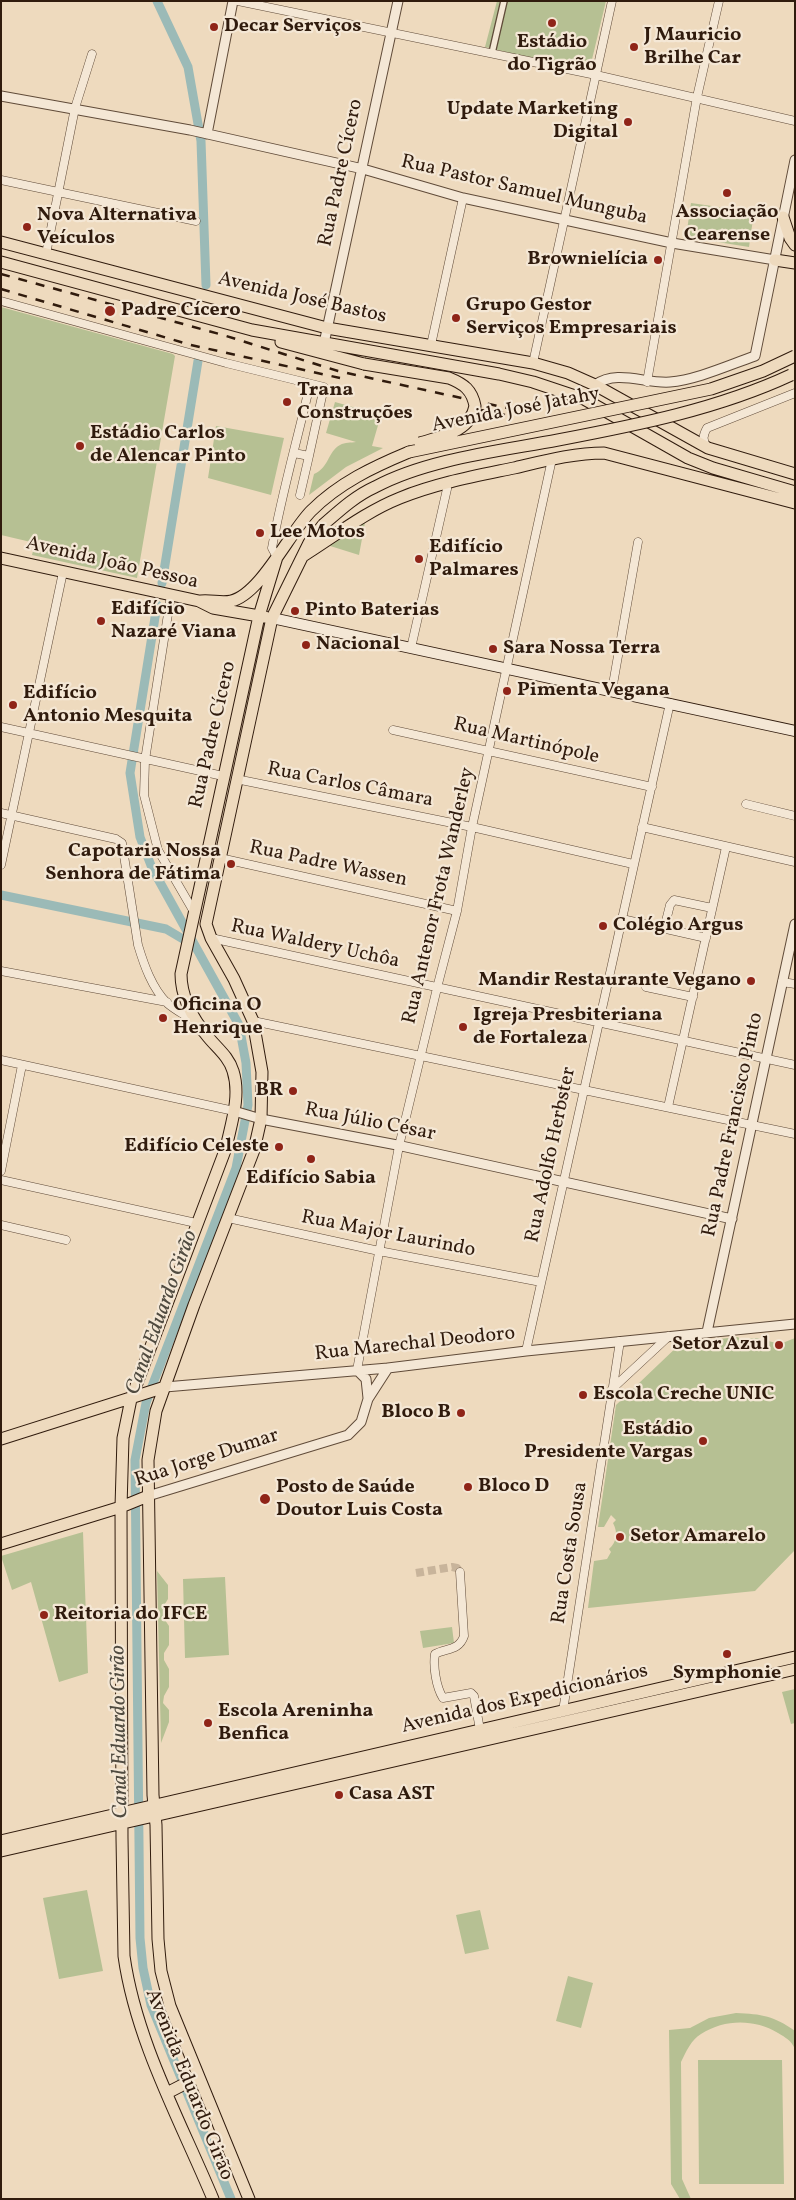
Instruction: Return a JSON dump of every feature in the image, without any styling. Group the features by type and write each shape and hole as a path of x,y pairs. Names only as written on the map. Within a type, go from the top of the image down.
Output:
{"main road":[{"path":"783,217 790,238 795,245"},
{"name":"Avenida José Bastos","path":"1,242 327,328 533,363 595,384 708,448 795,474"},
{"path":"775,260 795,263"},
{"name":"Avenida José Bastos","path":"1,262 323,348 499,374 533,382 584,399 688,458 713,468 795,492"},
{"path":"323,348 364,364 449,378 462,383 473,398 475,406 469,422 449,434 420,443 409,452"},
{"name":"Avenida José Jatahy","path":"277,557 298,526 341,486 354,477 409,452 711,389 763,371 795,356"},
{"name":"Avenida José Jatahy","path":"303,556 309,543 323,525 367,491 410,473 455,460 601,432 714,405 795,374"},
{"path":"303,556 337,532 399,498 441,484 552,459 590,453 604,453 795,503"},
{"name":"Rua Padre Cícero","path":"210,938 206,924 272,618 303,556"},
{"path":"199,601 224,602 240,598 252,589 277,557"},
{"name":"Rua Padre Cícero","path":"187,944 259,616 277,557"},
{"name":"Avenida João Pessoa","path":"1,558 199,601 213,608 272,618"},
{"path":"272,618 507,667 795,731"},
{"name":"Avenida Eduardo Girão","path":"210,938 234,979 253,1021 262,1072 254,1150 194,1304 154,1391 156,1411 148,1460 134,1502 124,1956 128,1984 135,2008 213,2199"},
{"name":"Avenida Eduardo Girão","path":"187,944 181,974 181,985 188,1006 198,1023 231,1066 235,1082 237,1112 226,1148 196,1223 131,1399 123,1438 134,1502 150,1811 161,1971 170,2006 195,2078 249,2199"},
{"path":"1,1439 154,1391"},
{"name":"Rua Jorge Dumar","path":"1,1544 134,1502"},
{"name":"Avenida dos Expedicionários","path":"1,1840 150,1811 358,1758 795,1657"},
{"name":"Avenida dos Expedicionários","path":"150,1811 360,1770 795,1669"},
{"path":"358,1758 360,1770"},
{"name":"Avenida dos Expedicionários","path":"1,1851 128,1816"},
{"path":"170,2091 195,2078"}],"street":[{"path":"205,133 233,1"},
{"path":"238,1 596,75 795,121"},
{"name":"Rua Padre Cícero","path":"323,348 398,1"},
{"path":"492,53 504,1"},
{"path":"533,363 612,1"},
{"path":"647,382 697,97 719,1"},
{"path":"46,254 76,108 92,54"},
{"name":"Rua Pastor Samuel Munguba","path":"1,96 76,108 205,133 363,169 463,198 565,221 672,243 775,260"},
{"path":"595,384 604,378 620,377 647,382 671,382 755,356 795,160"},
{"path":"1,180 196,221"},
{"path":"431,345 463,198"},
{"path":"1,301 324,388 300,495"},
{"name":"Rua Padre Cícero","path":"277,557 272,548 279,507 310,384"},
{"path":"708,448 703,442 703,434 707,428 795,393"},
{"path":"294,453 309,456"},
{"name":"Rua Antenor Frota Wanderley","path":"358,1370 399,1146 457,911 472,827 552,459"},
{"path":"411,648 447,489"},
{"path":"612,690 638,542"},
{"path":"1,866 63,572"},
{"path":"171,595 142,760 146,807 158,850 193,917"},
{"name":"Rua Adolfo Herbster","path":"526,1351 670,703"},
{"path":"1,727 123,754 142,760 223,776"},
{"name":"Rua Martinópole","path":"393,730 652,787"},
{"name":"Rua Carlos Câmara","path":"236,779 472,827 633,864"},
{"path":"746,804 795,816"},
{"path":"1,813 122,843 143,962 152,981 167,1002 198,1023"},
{"path":"642,827 795,862"},
{"path":"668,1107 726,847"},
{"name":"Rua Padre Wassen","path":"220,858 457,911"},
{"path":"664,929 670,905 674,900 712,908"},
{"path":"622,919 706,938"},
{"name":"Rua Padre Francisco Pinto","path":"707,1332 795,924"},
{"name":"Rua Waldery Uchôa","path":"210,938 795,1065"},
{"path":"1,971 167,1002"},
{"path":"782,982 795,984"},
{"path":"646,987 693,997"},
{"path":"253,1021 795,1134"},
{"name":"Rua Júlio César","path":"1,1060 258,1118 399,1146 732,1219"},
{"path":"1,1171 22,1065"},
{"path":"1,1180 196,1223"},
{"name":"Rua Major Laurindo","path":"228,1218 379,1251 541,1282"},
{"path":"1,1225 66,1240"},
{"name":"Rua Marechal Deodoro","path":"154,1391 795,1324"},
{"path":"612,1389 670,1336"},
{"name":"Rua Costa Sousa","path":"564,1711 620,1341"},
{"name":"Rua Jorge Dumar","path":"134,1502 348,1435 361,1422 368,1399 388,1368"},
{"path":"358,1370 366,1379 368,1399"},
{"path":"460,1572 464,1636 456,1648 435,1654 434,1661 440,1693 443,1698 463,1693 471,1693 474,1696 480,1730"}],"green space":[{"name":"Estádio do Tigrão","path":"497,1 606,1 589,72 485,47"},
{"path":"691,203 754,212 749,247 686,237"},
{"name":"Estádio Carlos de Alencar Pinto","path":"1,307 175,356 137,578 32,555 35,543 1,535"},
{"path":"335,402 381,415 372,446 383,448 346,467 309,495 314,474 323,468 333,451 344,443 356,442 326,433"},
{"path":"216,426 284,438 271,495 208,478"},
{"path":"366,517 359,555 327,545"},
{"name":"Estádio Presidente Vargas","path":"738,1337 740,1339 757,1338 780,1344 795,1338 795,1550 755,1591 588,1608 594,1561 607,1559 611,1552 609,1549 616,1537 613,1523 616,1520 611,1515 604,1527 598,1527 616,1405 681,1343"},
{"path":"83,1532 88,1673 59,1682 31,1582 12,1590 1,1556"},
{"path":"157,1571 168,1585 168,1599 163,1607 163,1617 169,1626 169,1645 164,1653 164,1660 169,1669 169,1687 164,1696 163,1703 169,1710 169,1722 161,1743"},
{"path":"225,1577 229,1655 185,1658 183,1579"},
{"path":"452,1627 454,1643 423,1648 420,1631"},
{"path":"795,1689 795,1723 791,1724 782,1692"},
{"path":"87,1890 103,1971 59,1979 43,1898"},
{"path":"480,1910 489,1949 465,1954 456,1915"},
{"path":"568,1976 593,1983 581,2028 556,2021"},
{"path":"736,2013 767,2017 788,2026 795,2031 795,2049 790,2041 778,2033 769,2028 749,2023 730,2023 710,2029 697,2037 692,2043 681,2062 682,2179 691,2199 680,2199 671,2184 669,2030 690,2028 709,2018"},
{"path":"698,2060 782,2060 784,2184 699,2184"}],"waterway":[{"name":"Canal Eduardo Girão","path":"157,1 188,67 201,141 206,285"},
{"name":"Canal Eduardo Girão","path":"162,583 198,361"},
{"name":"Canal Eduardo Girão","path":"157,605 130,773 140,837 152,868 239,1025 246,1063 248,1105 236,1168 146,1403 135,1460 140,1938 143,1968 151,2005 231,2199"},
{"path":"1,895 166,929 193,945"}],"tunnel":[{"path":"416,1573 452,1567 457,1568 460,1572"}],"railway":[{"path":"1,274 223,335 338,371 507,408"},
{"path":"1,289 191,345 340,378"},
{"path":"481,410 505,415"}],"place":[{"name":"Estádio do Tigrão","path":"552,23"},
{"name":"Decar Serviços","path":"214,27"},
{"name":"J Mauricio Brilhe Car","path":"634,47"},
{"name":"Update Marketing Digital","path":"628,122"},
{"name":"Associação Cearense","path":"727,193"},
{"name":"Nova Alternativa Veículos","path":"27,227"},
{"name":"Brownielícia","path":"658,260"},
{"name":"Padre Cícero","path":"110,311"},
{"name":"Grupo Gestor Serviços Empresariais","path":"456,318"},
{"name":"Trana Construções","path":"287,402"},
{"name":"Estádio Carlos de Alencar Pinto","path":"80,446"},
{"name":"Lee Motos","path":"260,533"},
{"name":"Edifício Palmares","path":"419,559"},
{"name":"Pinto Baterias","path":"295,611"},
{"name":"Edifício Nazaré Viana","path":"101,621"},
{"name":"Nacional","path":"306,645"},
{"name":"Sara Nossa Terra","path":"493,649"},
{"name":"Pimenta Vegana","path":"507,691"},
{"name":"Edifício Antonio Mesquita","path":"13,705"},
{"name":"Capotaria Nossa Senhora de Fátima","path":"231,864"},
{"name":"Colégio Argus","path":"603,926"},
{"name":"Mandir Restaurante Vegano","path":"751,981"},
{"name":"Oficina O Henrique","path":"163,1018"},
{"name":"Igreja Presbiteriana de Fortaleza","path":"463,1027"},
{"name":"BR","path":"293,1091"},
{"name":"Edifício Celeste","path":"279,1147"},
{"name":"Edifício Sabia","path":"311,1159"},
{"name":"Setor Azul","path":"779,1345"},
{"name":"Escola Creche UNIC","path":"583,1395"},
{"name":"Bloco B","path":"461,1413"},
{"name":"Estádio Presidente Vargas","path":"703,1441"},
{"name":"Bloco D","path":"468,1487"},
{"name":"Posto de Saúde Doutor Luis Costa","path":"265,1499"},
{"name":"Setor Amarelo","path":"620,1537"},
{"name":"Reitoria do IFCE","path":"44,1615"},
{"name":"Symphonie","path":"727,1654"},
{"name":"Escola Areninha Benfica","path":"208,1723"},
{"name":"Casa AST","path":"339,1795"}]}
